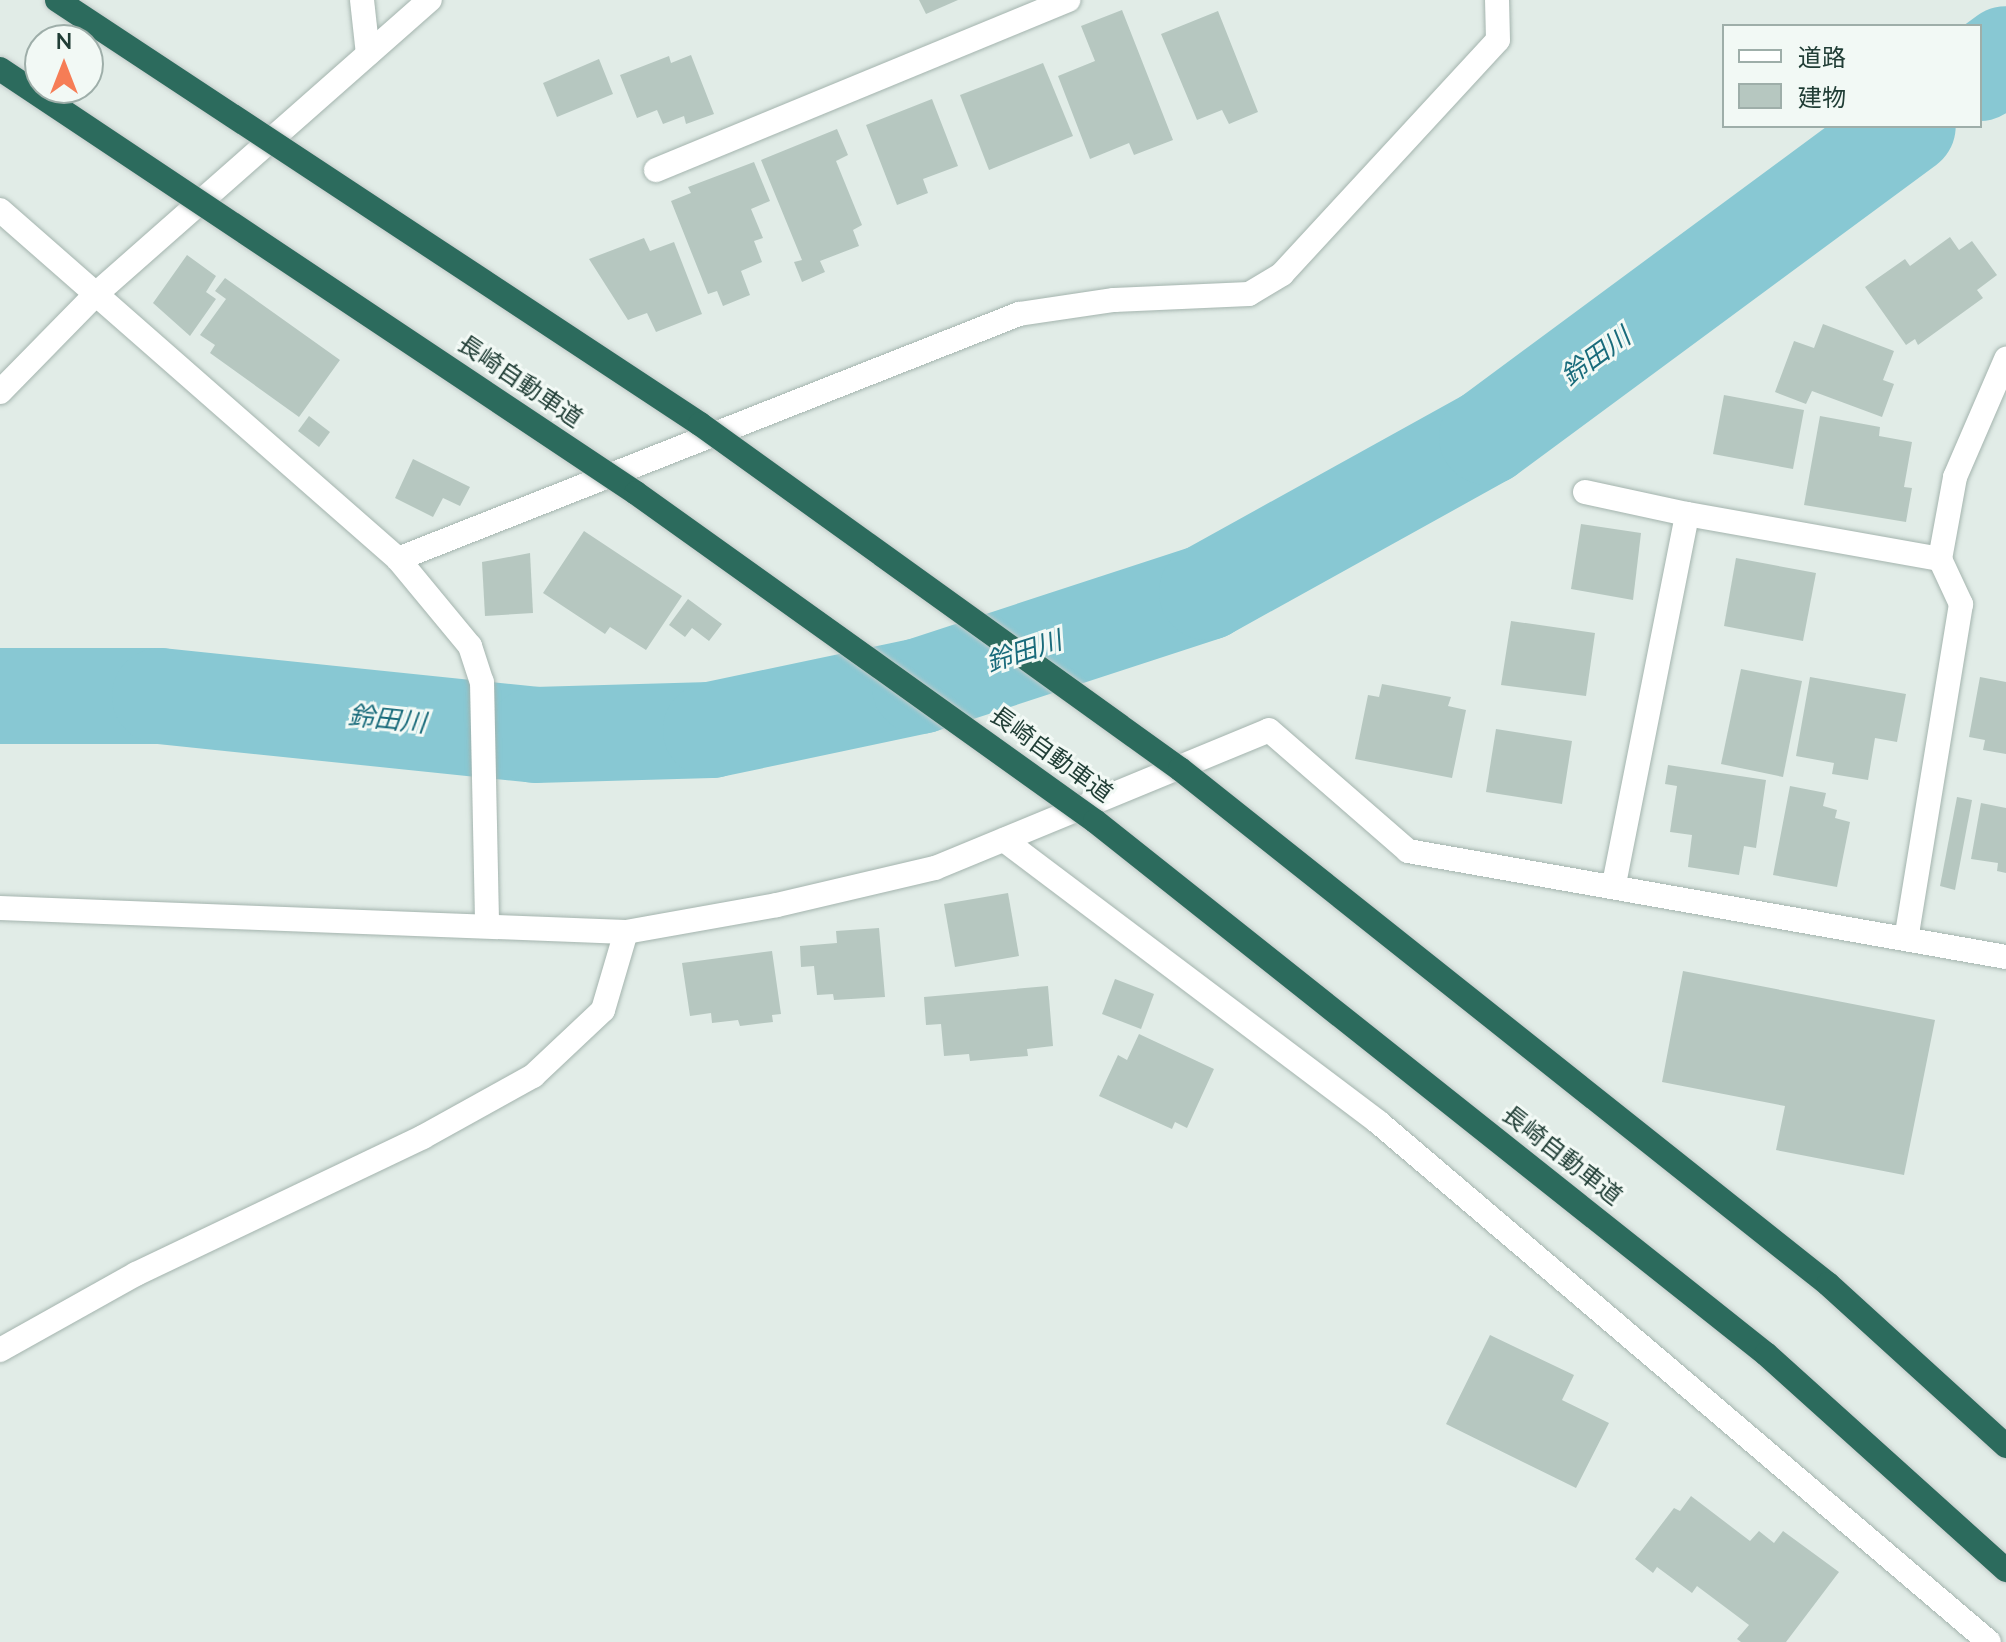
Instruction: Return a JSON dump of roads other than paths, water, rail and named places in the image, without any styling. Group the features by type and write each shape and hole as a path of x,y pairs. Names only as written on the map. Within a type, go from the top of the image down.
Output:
{"highway":[{"path":"57,0 700,424 1180,769 1828,1284 2006,1446"},
{"name":"長崎自動車道","path":"0,69 636,493 1095,821 1766,1354 2006,1570"}],"street":[{"path":"362,0 368,54"},
{"path":"0,392 96,294 430,0"},
{"path":"656,170 1068,0"},
{"path":"398,559 1019,314 1114,300 1249,294 1282,274 1498,40 1497,0"},
{"path":"0,210 398,559 470,646 482,682 487,926"},
{"path":"1906,939 1961,604 1940,559 1955,477 2006,359"},
{"path":"1585,492 1687,514 1940,559"},
{"path":"1614,884 1687,514"},
{"path":"0,908 626,932 777,905 935,868 1269,730 1408,851 1614,884 2006,957"},
{"path":"1004,840 1378,1122 1989,1642"},
{"path":"0,1350 136,1274 423,1137 533,1076 603,1010 626,932"}],"waterway":[{"name":"鈴田川","path":"1982,72 2006,54"},
{"name":"鈴田川","path":"0,696 160,696 535,735 711,730 920,686 1207,592 1487,437 1905,128"}]}
